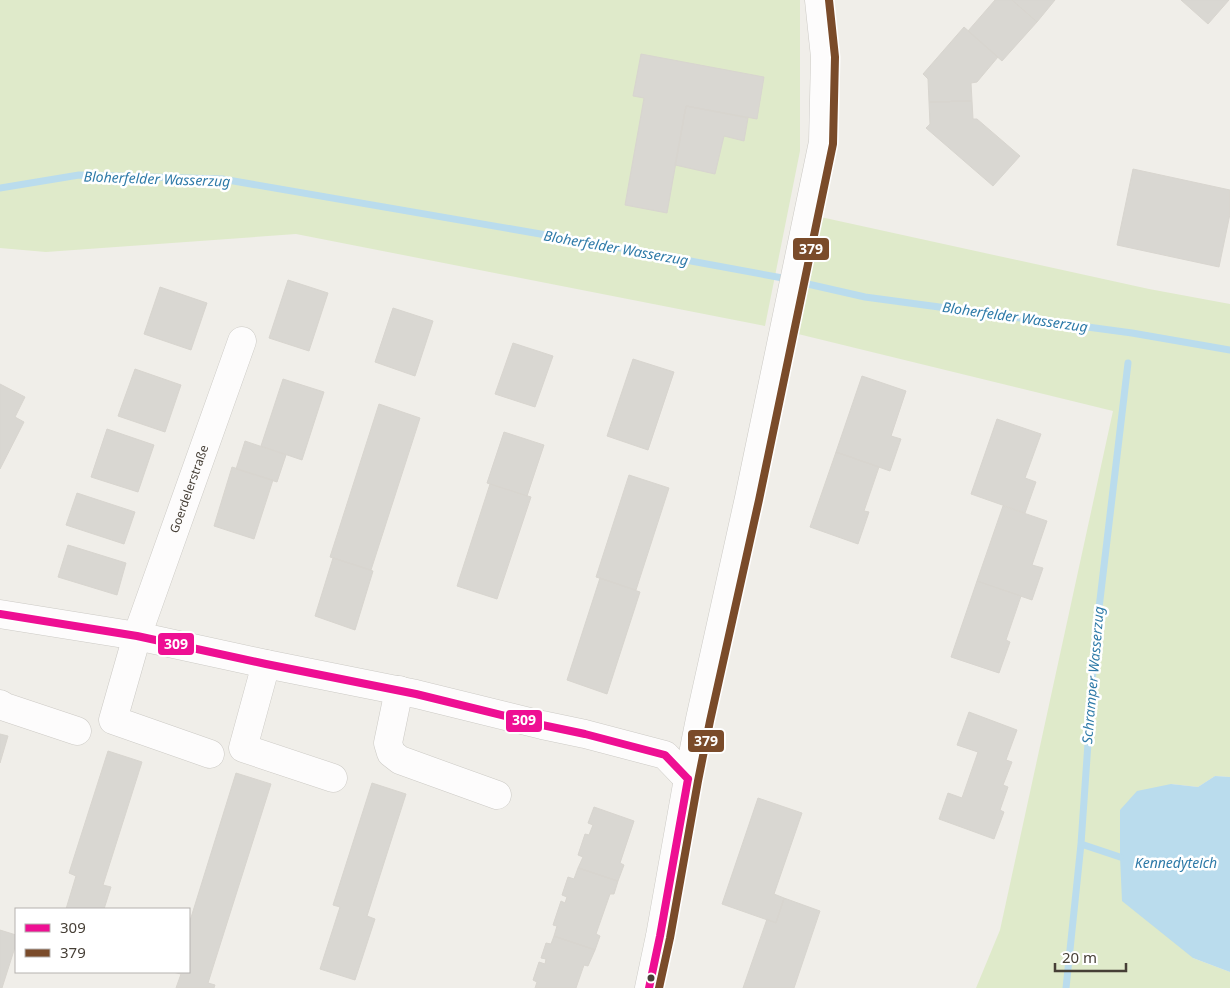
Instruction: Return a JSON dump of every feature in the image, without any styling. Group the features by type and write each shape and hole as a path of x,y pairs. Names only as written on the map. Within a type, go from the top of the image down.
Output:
{"street":[{"path":"649,988 709,673 790,306 822,142 825,57 819,0"},
{"name":"Goerdelerstraße","path":"210,754 113,720 137,636 242,341"},
{"path":"0,614 137,636 399,690 585,734 665,755 688,779"},
{"path":"266,664 244,748 333,778"},
{"path":"399,690 388,743 391,753 400,760 497,795"},
{"path":"0,704 77,731"}],"green space":[{"path":"0,0 800,0 800,151 765,326 296,234 46,252 0,248"},
{"path":"816,216 1149,289 1230,304 1230,777 1215,776 1198,787 1171,784 1193,958 1230,972 1230,988 976,988 1000,930 1113,411 794,333"}],"water":[{"name":"Kennedyteich","path":"1215,776 1230,777 1230,972 1193,958 1122,901 1120,810 1137,791 1171,784 1198,787"}],"building":[{"path":"995,0 1012,0 1037,22 1002,61 968,31"},
{"path":"1012,0 1055,0 1037,22"},
{"path":"1181,0 1229,0 1208,24"},
{"path":"964,27 998,57 977,82 971,83 972,101 929,102 928,79 923,74"},
{"path":"641,54 764,77 757,119 686,106 667,213 625,205 644,98 633,96"},
{"path":"972,101 973,119 977,119 1020,156 993,186 926,128 930,124 929,102"},
{"path":"686,106 748,118 744,141 724,136 715,174 675,165"},
{"path":"1133,169 1230,190 1230,214 1219,267 1117,245"},
{"path":"288,280 328,293 309,351 269,338"},
{"path":"160,287 207,303 191,350 144,334"},
{"path":"393,308 433,321 415,376 375,362"},
{"path":"513,343 553,356 535,407 495,394"},
{"path":"633,359 674,372 648,450 607,436"},
{"path":"135,369 181,385 165,432 118,416"},
{"path":"862,376 906,391 891,436 901,439 890,471 836,452"},
{"path":"283,379 324,392 302,460 261,446"},
{"path":"0,384 25,397 15,417 24,422 0,469"},
{"path":"379,404 420,418 371,570 330,557"},
{"path":"997,419 1041,434 1025,478 1036,482 1025,513 971,494"},
{"path":"107,429 154,445 138,492 91,477"},
{"path":"504,432 544,445 527,496 487,483"},
{"path":"245,441 286,455 277,482 236,469"},
{"path":"836,452 879,467 864,511 869,512 858,544 810,527"},
{"path":"232,467 273,480 254,539 214,526"},
{"path":"629,475 669,488 636,590 596,577"},
{"path":"490,484 531,497 497,599 457,586"},
{"path":"77,493 135,512 124,544 66,525"},
{"path":"1003,506 1047,521 1032,565 1043,568 1032,600 977,581"},
{"path":"68,545 126,563 117,595 58,577"},
{"path":"333,558 373,571 355,630 315,616"},
{"path":"600,578 640,592 607,694 567,680"},
{"path":"977,581 1021,596 1006,640 1010,642 999,673 951,657"},
{"path":"969,712 1017,730 1006,760 1012,762 1003,785 1008,787 1000,810 1004,812 994,839 939,819 948,793 962,798 978,752 957,745"},
{"path":"0,734 8,736 0,763"},
{"path":"108,751 142,762 103,885 111,887 104,908 66,908 76,876 69,873"},
{"path":"236,773 271,784 208,983 215,985 214,988 176,988 181,974 177,973 190,973 190,921"},
{"path":"372,783 406,794 367,916 375,919 355,980 320,969 340,907 333,905"},
{"path":"758,798 802,813 774,894 784,898 776,923 722,904"},
{"path":"594,807 634,821 620,863 624,865 618,881 578,868 583,857 578,855 585,834 589,835 593,825 588,823"},
{"path":"578,868 618,881 614,894 610,894 596,934 600,936 595,950 554,936 557,926 553,925 561,901 565,903 567,897 562,895 568,877 574,879"},
{"path":"784,898 820,911 794,988 743,988 767,919 776,923"},
{"path":"0,930 15,935 15,947 2,988 0,988"},
{"path":"554,936 595,950 588,966 584,965 576,988 535,988 537,982 533,980 539,962 545,964 546,959 541,958 546,943 551,944"}],"waterway":[{"name":"Bloherfelder Wasserzug","path":"0,188 79,175 222,179 788,279"},
{"name":"Bloherfelder Wasserzug","path":"799,282 865,297 1132,333 1230,350"},
{"name":"Schramper Wasserzug","path":"1066,988 1081,844 1095,642 1128,363"},
{"path":"1081,844 1120,857"}],"transit line":[{"name":"379","path":"659,988 710,721 759,500 833,144 835,57 829,0"},
{"name":"309","path":"0,614 137,636 416,694 585,734 665,755 688,779"},
{"name":"309","path":"649,988 688,779"}]}
